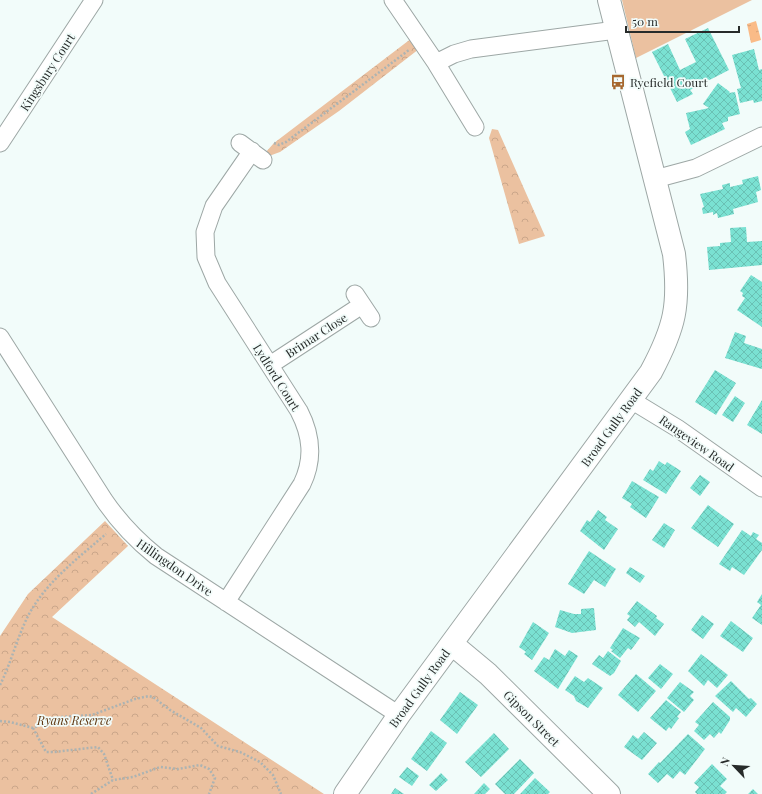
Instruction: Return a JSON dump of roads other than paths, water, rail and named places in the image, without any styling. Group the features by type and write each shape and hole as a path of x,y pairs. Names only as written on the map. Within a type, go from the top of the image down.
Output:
{"street":[{"name":"Kingsbury Court","path":"0,144 94,0"},
{"path":"393,0 436,63 475,127"},
{"name":"Broad Gully Road","path":"345,794 399,715 651,372 664,347 672,324 678,284 674,254 608,0"},
{"path":"436,63 454,54 471,49 616,30"},
{"path":"655,179 696,168 762,136"},
{"name":"Lydford Court","path":"226,602 302,484 310,463 310,441 305,422 217,283 206,257 205,232 214,206 251,151"},
{"name":"Brimar Close","path":"270,365 363,306"},
{"name":"Hillingdon Drive","path":"0,337 117,519 134,538 156,556 399,715"},
{"name":"Rangeview Road","path":"631,400 677,428 762,488"},
{"name":"Gipson Street","path":"452,644 488,674 609,794"}],"water":[{"path":"756,21 761,40 751,43 747,24"}],"place":[{"name":"Ryefield Court","path":"618,82"}],"park label":[{"name":"Ryans Reserve","path":"74,720"}]}
